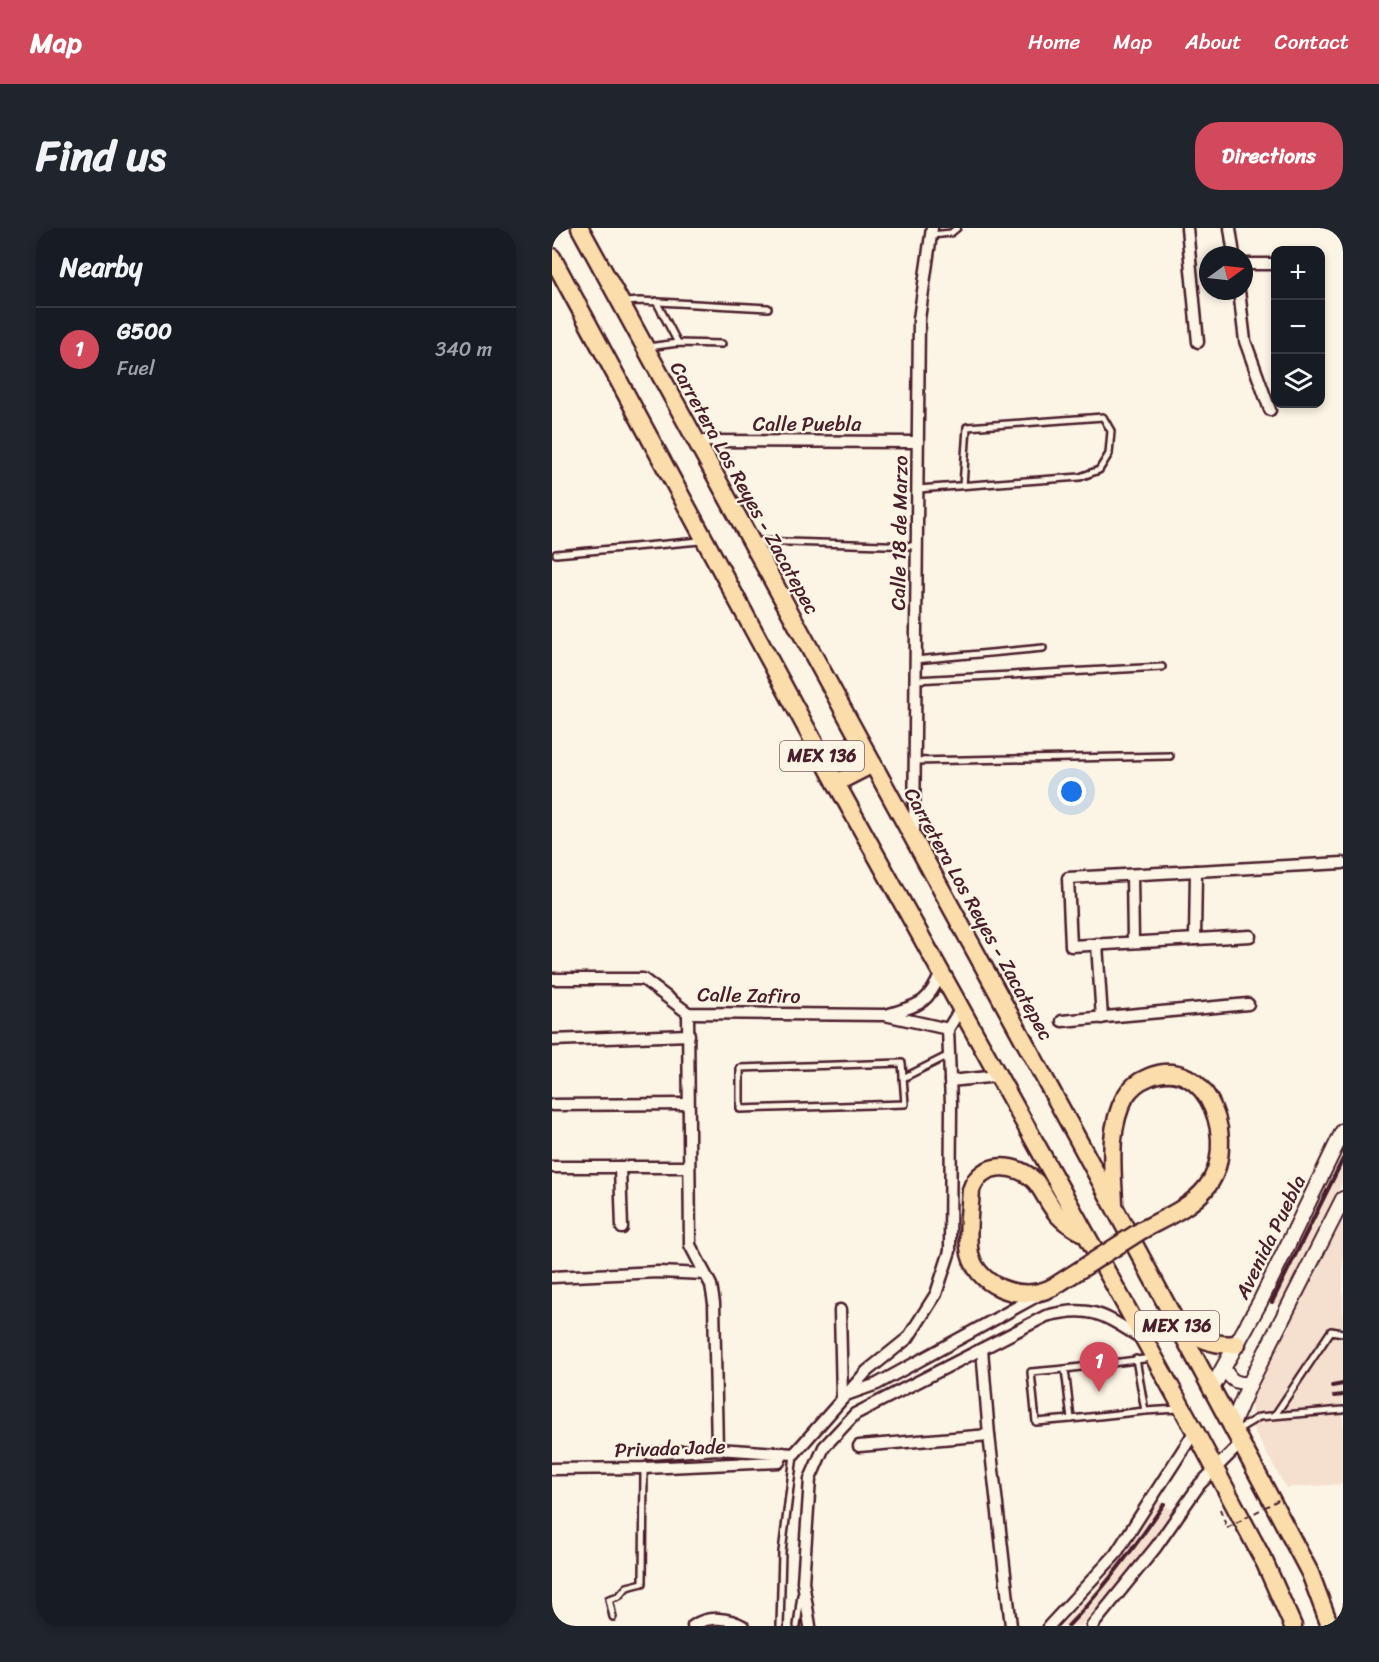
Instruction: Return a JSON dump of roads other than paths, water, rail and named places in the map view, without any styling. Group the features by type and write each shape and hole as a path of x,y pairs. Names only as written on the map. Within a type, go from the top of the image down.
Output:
{"main road":[{"name":"Carretera Los Reyes - Zacatepec","path":"580,228 914,839 1310,1573 1330,1626"},
{"name":"MEX 136","path":"552,257 836,783 1195,1431 1265,1563 1293,1626"},
{"path":"836,783 873,764"},
{"path":"1085,1235 1061,1219 1035,1182 1022,1173 1009,1168 997,1167 983,1172 976,1178 970,1190 969,1246 977,1268 990,1282 1008,1290 1026,1294 1048,1290 1142,1230 1180,1209 1198,1196 1212,1180 1218,1165 1221,1136 1217,1116 1208,1098 1190,1081 1176,1074 1161,1074 1135,1084 1127,1093 1117,1117 1113,1140 1114,1208"},
{"name":"Avenida Puebla","path":"1211,1390 1260,1302 1343,1131"},
{"path":"1235,1434 1250,1383 1343,1199"},
{"path":"1175,1323 1207,1341 1218,1344 1237,1344"}],"street":[{"path":"1187,228 1198,342"},
{"path":"1230,228 1233,246"},
{"name":"Calle 18 de Marzo","path":"914,839 919,319 932,231"},
{"path":"1253,264 1271,264"},
{"path":"1240,300 1245,341 1270,410"},
{"name":"Calle Puebla","path":"697,441 918,442"},
{"path":"1250,936 1071,946 1068,878 1343,863"},
{"path":"1195,939 1196,871"},
{"path":"1132,874 1133,942"},
{"path":"1097,945 1102,1018"},
{"name":"Calle Zafiro","path":"885,1015 925,1001 933,992 941,973"},
{"name":"Calle Zafiro","path":"552,979 643,979 688,1013 885,1015 948,1029"},
{"path":"1062,1021 1248,1004"},
{"path":"650,1454 717,1449 788,1454 810,1435 867,1371 908,1338 936,1294 950,1251 948,1029 961,1008"},
{"path":"688,1013 690,1245 711,1285 714,1303 717,1449"},
{"path":"552,1040 688,1035"},
{"path":"950,1081 998,1076"},
{"path":"552,1105 688,1104"},
{"path":"552,1167 688,1167"},
{"path":"620,1167 622,1228"},
{"path":"552,1277 658,1272 705,1274"},
{"path":"844,1397 877,1384 1048,1290"},
{"path":"840,1310 844,1397"},
{"path":"810,1626 802,1582 810,1479 824,1447 855,1414 1046,1316 1066,1311 1083,1310 1096,1313 1111,1319 1144,1340"},
{"path":"982,1348 989,1435 1011,1626"},
{"path":"1224,1367 1230,1378 1239,1383 1250,1383"},
{"path":"1049,1626 1115,1555 1195,1431"},
{"path":"1092,1626 1156,1547 1200,1484 1215,1469 1235,1434"},
{"path":"810,1435 824,1447"},
{"path":"859,1446 989,1435"},
{"name":"Privada Jade","path":"552,1469 644,1468 779,1462 788,1454"},
{"path":"693,1626 721,1618 743,1626"}],"lane":[{"path":"932,231 951,233 957,228"},
{"path":"621,302 768,308"},
{"path":"656,302 678,343"},
{"path":"643,347 678,343 722,344"},
{"path":"917,489 963,486 1080,477 1099,470 1109,454 1111,431 1103,417 967,427 963,486"},
{"path":"556,554 705,540"},
{"path":"751,541 916,546"},
{"path":"915,660 1043,648"},
{"path":"915,680 1162,667"},
{"path":"914,761 1170,756"},
{"path":"903,1078 949,1055"},
{"path":"902,1064 903,1078 904,1104 740,1109 740,1068 902,1064"},
{"path":"1275,1415 1331,1330 1343,1333"},
{"path":"1154,1358 1031,1372 1036,1422 1183,1409"},
{"path":"1136,1359 1145,1411"},
{"path":"1065,1369 1071,1419"},
{"path":"1235,1434 1259,1417 1343,1410"},
{"path":"780,1626 788,1454"},
{"path":"613,1617 609,1599 619,1596 627,1587 643,1582 644,1468"},
{"path":"797,1626 802,1582"}],"railway":[{"path":"1272,1302 1343,1159"},
{"path":"1332,1386 1343,1384"},
{"path":"1334,1396 1343,1395"},
{"path":"1068,1626 1119,1567 1164,1504"}],"place":[{"name":"G500","path":"1099,1392"}]}
